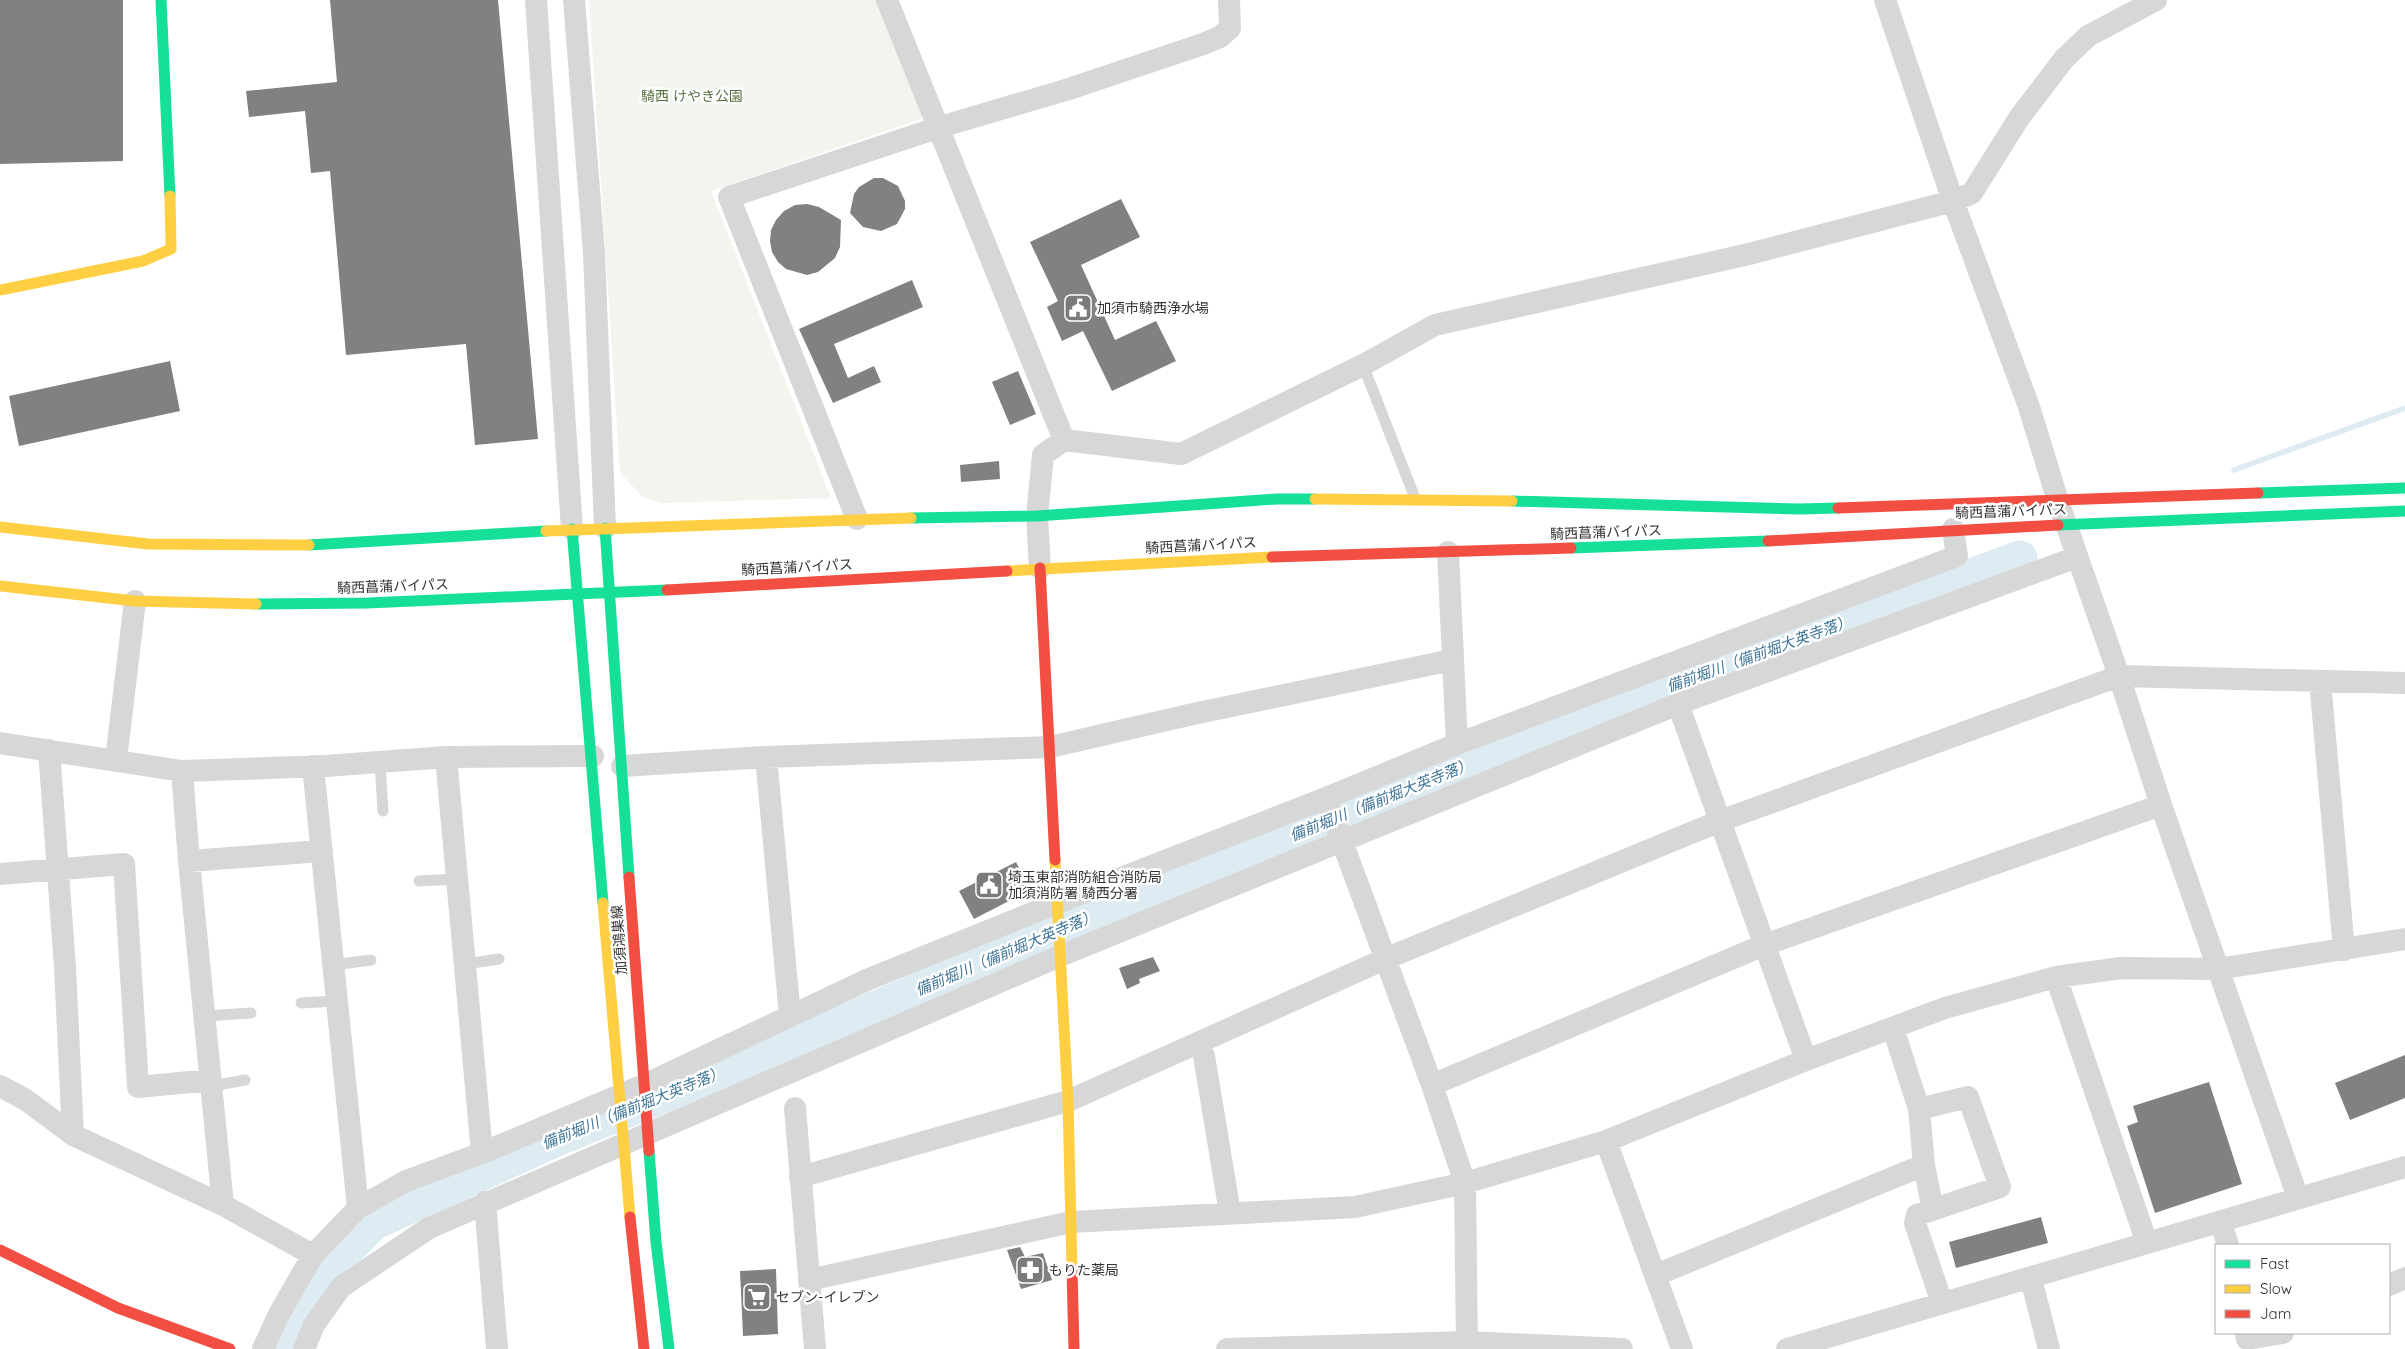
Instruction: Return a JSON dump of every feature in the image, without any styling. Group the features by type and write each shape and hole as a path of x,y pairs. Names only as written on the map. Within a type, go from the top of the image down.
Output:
{"main road":[{"path":"0,290 142,262 172,248 161,0"},
{"name":"騎西菖蒲バイパス","path":"0,527 148,544 336,545 572,529 857,519 1037,516 1277,499 1416,499 1799,509 2405,488"},
{"name":"騎西菖蒲バイパス","path":"0,586 135,600 276,604 578,595 1256,557 1736,542 1953,529 2405,511"},
{"name":"加須鴻巣線","path":"606,528 608,593 656,1242 669,1349"},
{"name":"加須鴻巣線","path":"572,529 593,756 622,1139 644,1349"},
{"path":"1040,568 1068,1101 1074,1349"},
{"path":"0,1250 118,1308 230,1349"}],"street":[{"path":"536,0 572,529"},
{"path":"574,0 594,253 606,528"},
{"path":"887,0 940,127 1064,440"},
{"path":"857,519 729,197 940,127 1069,90 1220,37 1230,28 1229,0"},
{"path":"1885,0 1953,201 2029,407 2058,501 2119,676 2161,805 2298,1198"},
{"path":"1040,568 1037,516 1043,455 1064,440 1181,454 1363,365 1434,325 1749,254 1953,201 1972,193 2019,118 2064,58 2088,36 2156,0"},
{"path":"263,1349 279,1314 314,1255 358,1208 406,1181 482,1153 644,1085 869,979 1057,903 1327,801 1457,744 1957,556 1953,529"},
{"path":"1448,552 1457,744"},
{"path":"304,1349 314,1324 341,1287 429,1228 622,1139 1060,951 1341,837 1678,704 2077,557"},
{"path":"116,760 135,600"},
{"path":"622,766 766,757 1050,747 1193,714 1452,660"},
{"path":"800,1177 1068,1101 1385,959 1720,821 2119,676 2405,683"},
{"path":"2320,681 2344,950"},
{"path":"1678,704 1806,1060"},
{"path":"0,743 182,771 313,766 446,757 593,756"},
{"path":"49,750 56,870 65,967 73,1135"},
{"path":"446,757 482,1153"},
{"path":"766,757 790,1016"},
{"path":"313,766 358,1208"},
{"path":"182,771 189,861 224,1205"},
{"path":"1327,801 1432,1085 1465,1182 1467,1345"},
{"path":"1432,1085 1764,945 2161,805"},
{"path":"189,861 322,851"},
{"path":"0,874 124,864 138,1087 211,1083"},
{"path":"808,1280 1071,1222 1356,1207 1465,1182 1606,1141 1806,1060 1945,1008 2056,977 2120,968 2218,969 2405,940"},
{"path":"2056,977 2147,1243"},
{"path":"1893,1028 1919,1109 1924,1165 1933,1210"},
{"path":"1199,1042 1204,1056 1230,1213"},
{"path":"0,1086 26,1100 73,1135 224,1205 314,1255"},
{"path":"1919,1109 1968,1097 2000,1187 1917,1215 1915,1223 1942,1303"},
{"path":"795,1108 815,1349"},
{"path":"1606,1141 1682,1349"},
{"path":"1656,1275 1924,1165"},
{"path":"1787,1349 2405,1168"},
{"path":"484,1202 497,1349"},
{"path":"2221,1223 2228,1244"},
{"path":"2030,1278 2049,1349"},
{"path":"2390,1285 2405,1278"},
{"path":"2246,1334 2247,1339 2277,1334"},
{"path":"1227,1349 1467,1345 1622,1349"}],"lane":[{"path":"1363,365 1416,499"},
{"path":"380,762 383,811"},
{"path":"420,881 458,879"},
{"path":"465,964 499,959"},
{"path":"334,965 371,960"},
{"path":"301,1003 337,1001"},
{"path":"204,1016 251,1013"},
{"path":"211,1083 245,1080"}],"green space":[{"name":"騎西 けやき公園","path":"589,0 882,0 935,114 711,191 831,498 662,503 644,498 620,473"}],"building":[{"path":"0,0 123,0 123,161 0,164"},
{"path":"330,0 498,0 538,439 475,445 466,344 346,355 330,171 311,173 305,111 249,117 246,91 337,82"},
{"path":"874,178 883,178 898,186 905,201 905,209 897,224 881,231 863,227 850,213 854,194 859,187"},
{"path":"1121,199 1140,237 1081,265 1115,340 1156,321 1176,361 1112,391 1083,331 1062,341 1047,307 1058,301 1030,242"},
{"path":"807,204 819,207 841,220 840,247 835,258 818,272 807,275 786,269 778,262 772,252 770,241 771,230 776,220 784,211 795,205"},
{"path":"912,280 923,307 834,344 848,378 874,366 881,382 833,403 799,329"},
{"path":"170,361 180,411 19,446 9,396"},
{"path":"1018,371 1036,414 1010,425 992,382"},
{"path":"999,461 1000,479 961,482 960,465"},
{"path":"1016,862 1030,890 974,919 959,891"},
{"path":"1153,957 1160,971 1139,979 1140,983 1127,989 1119,968"},
{"path":"2405,1055 2405,1098 2350,1120 2335,1083"},
{"path":"2209,1082 2242,1184 2155,1213 2127,1126 2138,1122 2133,1106"},
{"path":"2041,1217 2048,1243 1956,1268 1949,1242"},
{"path":"1020,1247 1025,1257 1043,1253 1052,1280 1021,1289 1007,1250"},
{"path":"776,1269 778,1334 743,1336 740,1271"}],"waterway":[{"name":"備前堀川（備前堀大英寺落）","path":"2234,470 2405,408"},
{"name":"備前堀川（備前堀大英寺落）","path":"280,1349 288,1326 319,1278 373,1223 554,1140 815,1034 1173,882 1644,697 2020,558"}],"traffic: fast":[{"path":"161,0 170,196"},
{"path":"2258,493 2405,488"},
{"path":"911,518 1037,516 1277,499 1315,499"},
{"path":"1512,501 1799,509 1838,508"},
{"path":"2058,525 2405,511"},
{"path":"605,528 629,877"},
{"path":"572,529 603,903"},
{"path":"309,545 546,531"},
{"path":"1571,548 1768,541"},
{"path":"256,604 367,603 667,590"},
{"path":"649,1151 656,1242 669,1349"}],"traffic: slow":[{"path":"0,290 143,261 171,249 170,196"},
{"path":"1315,499 1512,501"},
{"path":"546,531 911,518"},
{"path":"0,527 148,544 309,545"},
{"path":"1007,571 1272,557"},
{"path":"0,586 135,601 256,604"},
{"path":"1055,860 1068,1101 1072,1269"},
{"path":"603,903 630,1217"}],"traffic: jam":[{"path":"1838,508 2258,493"},
{"path":"1768,541 2058,525"},
{"path":"1272,557 1571,548"},
{"path":"1040,568 1055,860"},
{"path":"667,590 1007,571"},
{"path":"629,877 649,1151"},
{"path":"630,1217 644,1349"},
{"path":"0,1250 118,1308 230,1349"},
{"path":"1072,1269 1074,1349"}],"place":[{"name":"加須市騎西浄水場","path":"1078,308"},
{"name":"埼玉東部消防組合消防局 加須消防署 騎西分署","path":"989,885"},
{"name":"もりた薬局","path":"1030,1270"},
{"name":"セブン-イレブン","path":"757,1297"}]}
